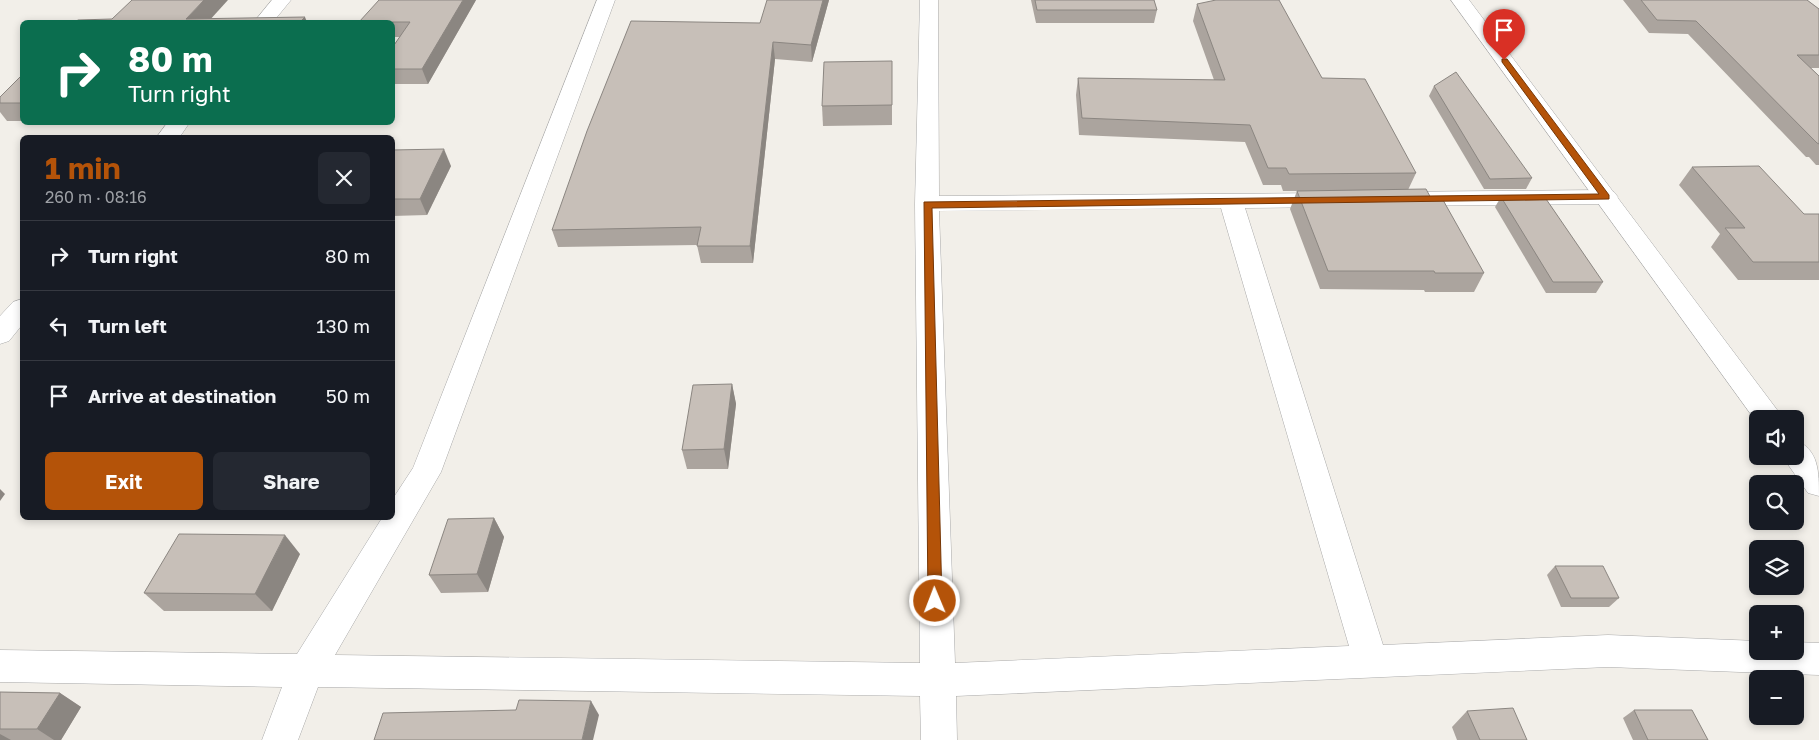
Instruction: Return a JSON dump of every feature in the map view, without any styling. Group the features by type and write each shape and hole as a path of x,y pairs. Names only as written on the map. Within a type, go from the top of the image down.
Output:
{"street":[{"path":"266,20 282,0"},
{"path":"280,740 306,671 426,472 606,0"},
{"path":"929,0 927,204 936,680 939,740"},
{"path":"1460,0 1763,410"},
{"path":"169,135 178,125"},
{"path":"927,204 1606,197"},
{"path":"1231,201 1371,662"},
{"path":"0,334 20,310"},
{"path":"1804,464 1819,484"},
{"path":"0,666 936,680 1608,651 1819,659"}],"building":[{"path":"132,0 204,0 186,19 305,17 302,20 78,20 112,19"},
{"path":"379,0 463,0 422,69 395,69 395,44 410,22 361,20"},
{"path":"767,0 823,0 811,45 773,42 750,246 697,246 701,227 552,230 587,131 631,21 760,23"},
{"path":"1035,0 1154,0 1157,10 1037,10"},
{"path":"1216,0 1279,0 1322,78 1365,79 1416,173 1289,174 1286,168 1268,168 1250,125 1082,118 1078,78 1225,80 1197,4"},
{"path":"1641,0 1807,0 1819,9 1819,55 1797,55 1819,76 1819,144 1696,21 1657,20"},
{"path":"892,61 892,105 822,106 824,62"},
{"path":"1456,72 1532,178 1490,179 1434,86"},
{"path":"20,77 20,103 0,103 0,97"},
{"path":"444,149 420,199 395,199 395,150"},
{"path":"1759,166 1804,214 1819,214 1819,262 1753,262 1725,228 1745,228 1692,167"},
{"path":"1426,189 1432,200 1443,200 1484,273 1328,271 1297,191"},
{"path":"1544,196 1603,282 1553,282 1501,197"},
{"path":"732,384 724,449 682,450 693,385"},
{"path":"494,518 477,574 429,575 448,519"},
{"path":"179,534 285,535 255,594 144,593"},
{"path":"1555,566 1603,566 1619,598 1571,598"},
{"path":"0,692 60,693 37,729 0,729"},
{"path":"519,700 591,701 582,740 374,740 383,713 516,710"},
{"path":"1513,708 1527,740 1480,740 1467,711"},
{"path":"1634,710 1692,710 1708,740 1648,740"}],"route":[{"path":"935,601 927,204 1606,197 1504,60"}]}
